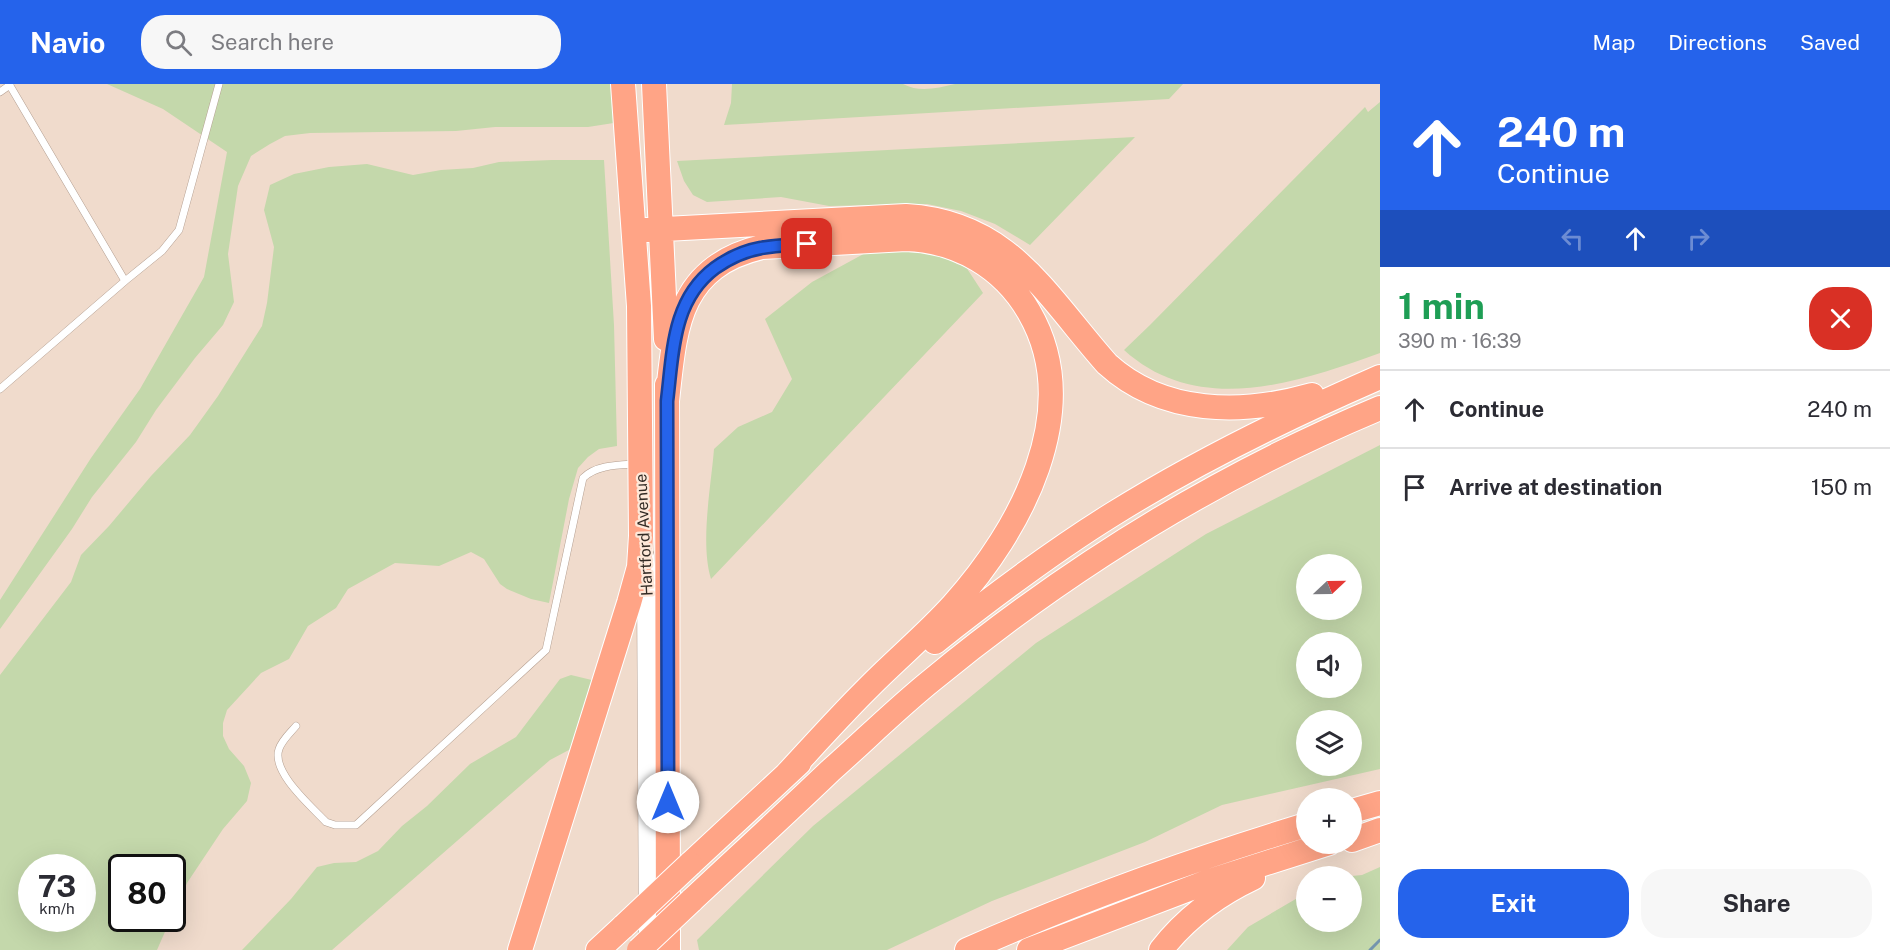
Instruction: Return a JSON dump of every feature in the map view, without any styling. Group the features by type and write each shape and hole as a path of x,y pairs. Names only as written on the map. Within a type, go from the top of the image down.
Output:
{"highway":[{"name":"Hartford Avenue","path":"622,84 634,231 639,332 641,527"},
{"name":"Hartford Avenue","path":"654,84 666,321 668,950"},
{"path":"634,231 906,216 932,219 955,224 988,239 1016,260 1107,364 1124,379 1144,391 1179,402 1227,408 1297,399 1380,376"},
{"path":"667,401 675,334 681,313 690,295 720,264 762,247 906,238 927,240 948,246 977,258 1008,283 1021,298 1032,317 1044,346 1048,367 1049,415 1044,447 1032,484 1002,540 971,584 952,606 864,691 787,774"},
{"path":"598,950 867,700 1014,580 1164,483 1284,419 1380,376"},
{"path":"639,950 899,708 963,655 1042,595 1126,538 1195,498 1302,442 1380,408"},
{"path":"520,950 630,603 639,567 641,527"},
{"path":"1362,808 1380,803"},
{"path":"967,950 1135,882 1296,828"},
{"path":"1362,835 1380,829"},
{"path":"1029,950 1198,885 1296,854"},
{"path":"1161,950 1194,916 1226,892 1261,874 1315,854"}],"main road":[{"name":"Hartford Avenue","path":"641,527 647,582 649,950"}],"lane":[{"path":"0,389 162,251 179,230 219,84"},
{"path":"0,92 9,85 125,281"},
{"path":"296,726 278,750 279,766 284,775 326,822 335,825 356,825 546,650 583,478 589,472 603,468 640,464"}],"green space":[{"path":"107,84 618,84 620,122 588,127 495,127 456,131 310,133 285,136 251,156 238,186 228,254 234,302 223,325 195,358 156,410 136,442 92,497 72,529 0,629 0,600 91,458 140,389 204,277 227,152 163,109"},
{"path":"732,84 903,84 922,89 955,84 1183,84 1169,99 724,125 731,103"},
{"path":"1380,102 1380,353 1315,375 1282,383 1249,388 1216,388 1184,383 1153,371 1124,350 1365,107 1368,112"},
{"path":"1135,137 1030,245 995,224 961,211 927,204 829,206 781,197 707,202 693,195 684,181 677,161"},
{"path":"604,160 614,325 617,446 599,449 578,468 569,499 549,603 531,599 507,589 500,584 484,559 471,552 439,566 395,563 348,589 336,608 308,626 289,659 261,673 227,710 223,723 223,736 229,749 244,766 251,783 247,801 223,829 186,885 186,854 108,854 108,932 165,932 157,950 0,950 0,675 71,582 81,555 190,435 218,396 262,326 274,247 264,210 270,185 294,174 329,167 367,164 413,175 473,168 499,162"},
{"path":"898,249 944,255 966,267 983,293 711,579 706,532 714,449 738,427 772,412 792,379 765,319 812,282 869,251"},
{"path":"1380,445 1380,769 1362,773 1362,710 1296,710 1296,776 1349,776 1222,805 1145,842 992,901 887,950 699,950 697,940 813,826 1036,643 1206,534"},
{"path":"571,675 600,682 582,743 550,760 332,950 242,950 291,899 317,867 334,863 356,862 378,851 470,764 516,737 560,679"},
{"path":"1380,867 1380,950 1227,950 1248,927 1296,899 1296,932 1362,932 1362,875"}],"waterway":[{"path":"1370,950 1380,940"}],"route":[{"path":"668,802 667,401 678,323 685,304 696,286 720,264 730,258 762,247 807,244"}]}
